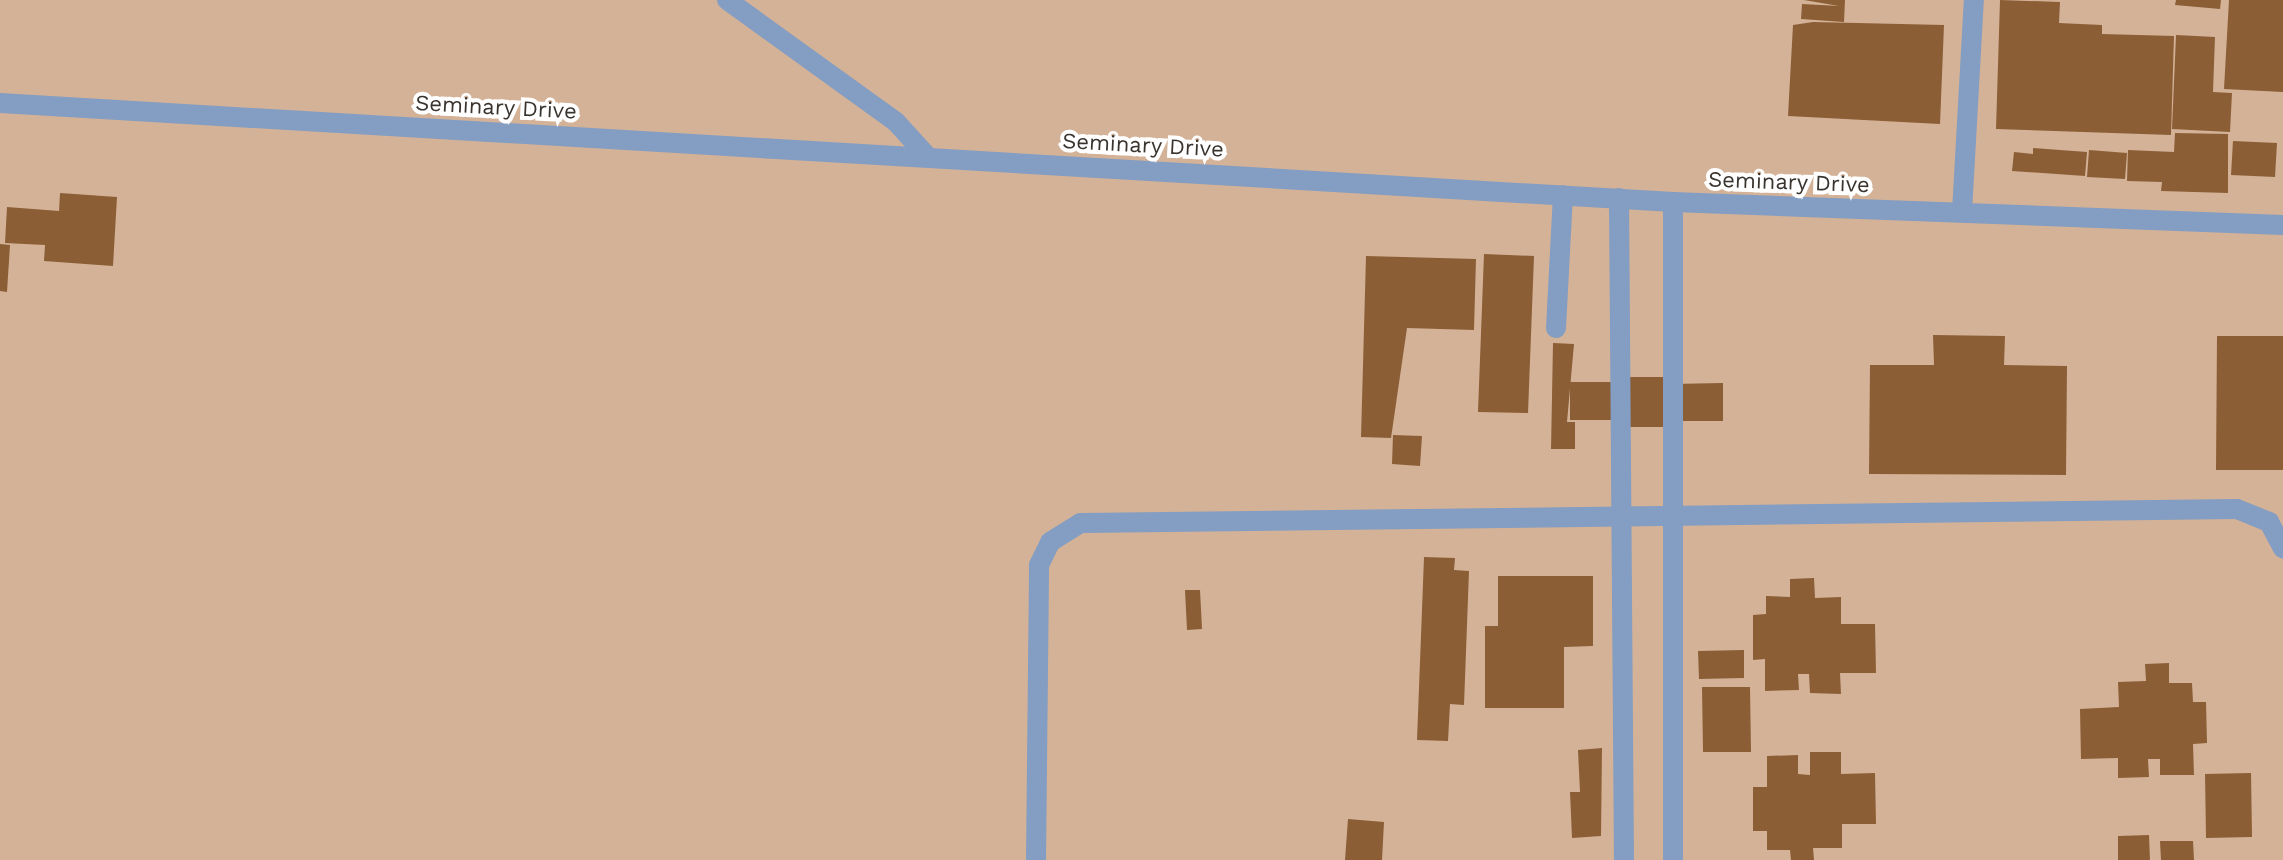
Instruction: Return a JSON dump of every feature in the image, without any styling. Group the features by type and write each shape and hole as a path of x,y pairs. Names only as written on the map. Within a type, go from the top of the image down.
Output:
{"street":[{"path":"727,0 896,122 927,156"},
{"path":"1962,212 1974,0"},
{"name":"Seminary Drive","path":"0,103 1673,202 2283,225"},
{"path":"1556,328 1563,195"},
{"path":"1619,198 1618,469 1625,519 1624,860"},
{"path":"1673,202 1673,860"},
{"path":"1036,860 1039,565 1065,528 2237,509 2269,522 2283,548"}],"shaded area":[{"path":"0,0 2283,0 2283,860 0,860"}],"building":[{"path":"1804,0 1845,0 1844,22 1801,19 1802,4 1839,6"},
{"path":"2000,0 2060,2 2059,23 2102,25 2102,34 2174,36 2171,135 1996,129"},
{"path":"2176,0 2221,0 2220,9 2175,5"},
{"path":"2229,0 2283,0 2283,92 2224,89"},
{"path":"1813,22 1944,25 1940,124 1788,116 1793,25"},
{"path":"2176,35 2215,37 2213,92 2232,93 2230,132 2172,129"},
{"path":"2175,133 2228,134 2228,193 2161,191 2162,182 2127,181 2128,150 2174,152"},
{"path":"2233,141 2277,143 2275,177 2231,175"},
{"path":"2033,148 2087,152 2085,176 2012,171 2014,152 2033,154"},
{"path":"2089,150 2127,153 2125,179 2087,177"},
{"path":"60,193 117,197 113,266 44,261 45,245 5,243 7,207 59,211"},
{"path":"0,244 10,245 7,292 0,291"},
{"path":"1484,254 1534,256 1528,413 1478,412"},
{"path":"1366,256 1476,259 1474,330 1407,328 1391,438 1361,437"},
{"path":"1933,335 2005,336 2004,365 2067,366 2066,475 1869,474 1870,365 1934,365"},
{"path":"2217,336 2283,336 2283,470 2216,470"},
{"path":"1553,343 1574,344 1567,422 1575,422 1575,449 1551,449"},
{"path":"1628,377 1663,377 1663,427 1629,427"},
{"path":"1570,382 1616,382 1616,420 1570,420"},
{"path":"1723,383 1723,421 1673,421 1672,384"},
{"path":"1393,435 1422,436 1420,466 1392,464"},
{"path":"1424,557 1455,558 1454,570 1469,571 1464,705 1450,704 1448,741 1417,740"},
{"path":"1498,576 1593,576 1593,646 1564,647 1564,708 1485,708 1485,626 1498,626"},
{"path":"1814,578 1815,598 1841,597 1841,624 1875,624 1876,673 1840,673 1841,694 1810,693 1809,674 1798,674 1799,690 1765,691 1765,659 1753,660 1753,615 1766,614 1766,596 1790,597 1790,579"},
{"path":"1185,590 1200,590 1202,629 1187,630"},
{"path":"1744,650 1744,678 1699,679 1698,651"},
{"path":"2169,663 2169,683 2192,683 2193,702 2206,702 2207,743 2193,744 2194,775 2160,775 2160,759 2148,759 2149,777 2118,778 2118,758 2081,759 2080,709 2119,707 2118,682 2146,681 2145,664"},
{"path":"1702,687 1750,687 1751,752 1703,752"},
{"path":"1602,748 1601,836 1572,838 1570,792 1580,792 1578,750"},
{"path":"1810,752 1841,752 1841,774 1875,773 1876,824 1842,824 1842,848 1813,848 1814,860 1791,860 1790,850 1767,850 1767,831 1753,831 1753,787 1767,787 1767,756 1798,755 1798,774 1810,775"},
{"path":"2251,773 2252,837 2206,838 2205,774"},
{"path":"1348,819 1384,822 1382,860 1345,860"},
{"path":"2149,835 2150,860 2118,860 2118,836"},
{"path":"2160,841 2193,841 2194,860 2161,860"}]}
